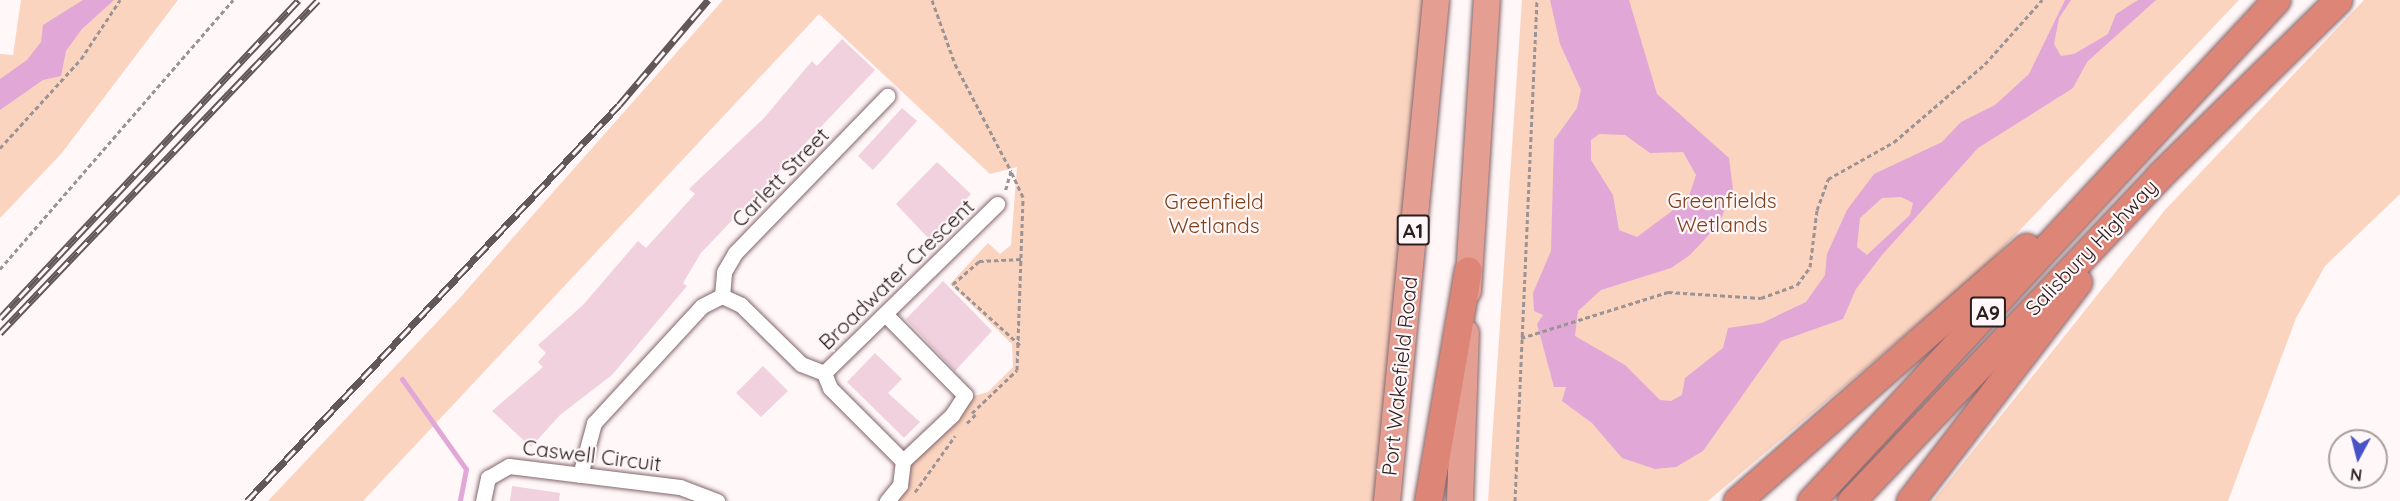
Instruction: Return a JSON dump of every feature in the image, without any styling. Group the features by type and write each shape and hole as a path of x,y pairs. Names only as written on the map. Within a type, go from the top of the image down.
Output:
{"highway":[{"name":"Port Wakefield Road","path":"1387,501 1436,0"},
{"path":"1460,501 1468,270 1487,0"},
{"name":"Salisbury Highway","path":"1811,501 2162,120 2276,0"},
{"name":"Salisbury Highway","path":"1851,501 2159,176 2338,0"},
{"path":"1737,501 1978,293 2116,155 2162,120"},
{"path":"1910,501 2159,176"},
{"path":"1428,501 1468,270"}],"street":[{"name":"Carlett Street","path":"722,296 724,272 735,253 887,96"},
{"name":"Broadwater Crescent","path":"824,373 997,204"},
{"path":"580,475 594,423 702,306 722,296 741,305 801,364 824,373 830,388 903,461"},
{"path":"885,314 962,390 964,399 952,415 903,461 900,484 887,501"},
{"name":"Caswell Circuit","path":"483,501 488,478 502,467 680,487 717,501"}],"path":[{"path":"0,148 81,59 120,0"},
{"path":"0,269 233,0"},
{"path":"910,501 940,452 1017,370 1020,345 1023,197 955,64 932,0"},
{"path":"1515,501 1537,0"},
{"path":"1521,339 1593,320 1668,292 1761,298 1797,285 1810,267 1816,210 1828,179 1894,142 1985,64 2042,0"},
{"path":"997,204 1011,171"},
{"path":"1020,345 953,284 979,261 1022,259"},
{"path":"952,415 977,413"}],"green space":[{"path":"21,0 178,0 61,154 0,218 0,54 13,55"},
{"name":"Greenfield Wetlands","path":"723,0 1436,0 1387,501 887,501 903,461 964,399 988,392 1013,367 1012,344 950,284 988,243 1000,254 1011,245 1017,167 990,174 819,14 363,501 268,501 457,301"},
{"name":"Greenfields Wetlands","path":"1522,0 2239,0 1981,271 1708,501 1488,501"},
{"path":"2364,0 2400,0 2400,194 2325,266 2296,318 2228,501 1933,501 2165,210"}],"shaded area":[{"path":"83,0 114,0 82,29 66,51 61,76 43,80 0,110 0,79 27,60 41,42 43,25"},
{"path":"1550,0 1629,0 1657,94 1729,158 1733,189 1719,224 1690,255 1671,268 1601,290 1578,311 1575,336 1625,365 1660,400 1671,401 1682,395 1685,378 1723,348 1728,328 1762,323 1806,302 1825,275 1827,254 1847,210 1874,174 1942,142 1961,122 1995,105 2029,74 2065,0 2071,0 2059,18 2054,44 2061,56 2074,54 2108,34 2116,14 2138,0 2156,0 2087,62 2073,88 1978,148 1882,255 1856,289 1843,319 1781,341 1703,451 1676,467 1655,469 1622,458 1592,423 1562,401 1566,387 1554,387 1537,324 1543,315 1534,311 1533,293 1551,251 1554,140 1577,108 1581,90 1560,44","holes":["1599,134 1625,135 1650,153 1683,152 1696,175 1688,199 1637,237 1619,230 1613,195 1591,160 1591,140","1901,197 1913,203 1910,215 1867,255 1857,247 1860,218 1882,198"]}],"building":[{"path":"842,39 875,70 701,253 683,283 687,286 612,375 560,415 531,447 492,411 543,367 538,362 546,353 538,345 583,305 638,241 646,248 695,194 689,189 764,118 812,61 817,66"},
{"path":"902,108 917,121 873,170 858,156"},
{"path":"937,162 971,194 930,240 896,204"},
{"path":"943,281 992,331 955,371 906,319"},
{"path":"875,353 902,379 888,393 920,422 904,438 847,382"},
{"path":"763,366 788,391 761,417 736,393"},
{"path":"512,486 560,493 559,501 510,501"}],"waterway":[{"path":"402,379 466,469 460,501"}],"railway":[{"path":"0,318 299,0"},
{"path":"0,333 318,0"},
{"path":"247,501 619,105 708,0"}]}
